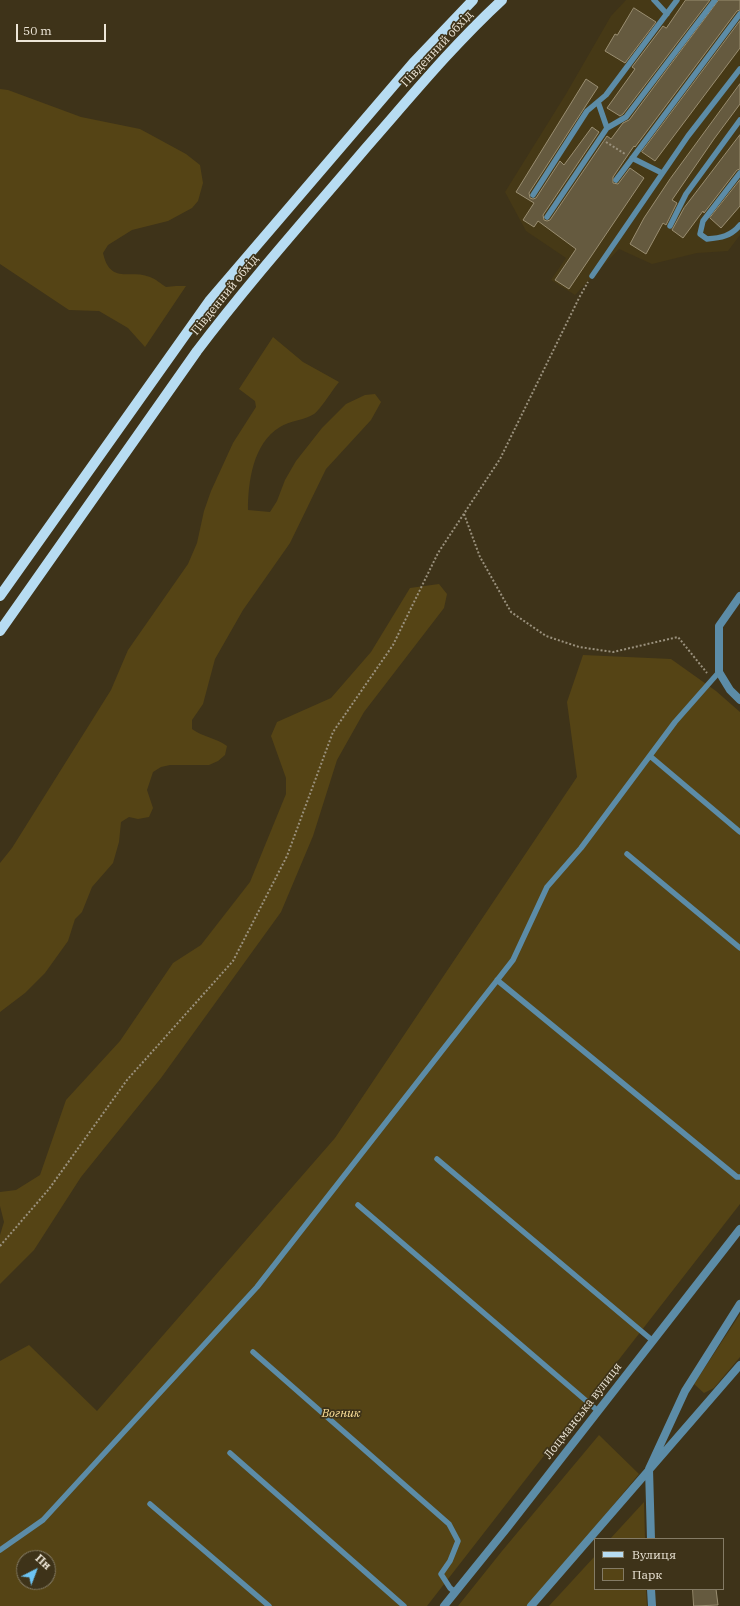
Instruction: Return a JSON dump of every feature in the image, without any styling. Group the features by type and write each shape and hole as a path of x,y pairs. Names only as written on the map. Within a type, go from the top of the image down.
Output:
{"main road":[{"name":"Південний обхід","path":"0,596 210,300 408,69 473,0"},
{"name":"Південний обхід","path":"0,631 197,351 228,311 261,270 415,92 502,0"}],"street":[{"path":"740,596 718,626 719,672 730,690 740,700"},
{"name":"Лоцманська вулиця","path":"444,1606 740,1229"},
{"path":"651,1538 649,1469 684,1391 740,1304"},
{"path":"531,1606 740,1366"},
{"path":"651,1590 652,1606"}],"lane":[{"path":"654,0 667,14"},
{"path":"533,195 587,111 606,95 677,0"},
{"path":"547,217 607,128 626,117 715,0"},
{"path":"616,180 740,14"},
{"path":"592,276 688,136 740,69"},
{"path":"598,102 607,128"},
{"path":"670,226 686,194 740,120"},
{"path":"632,158 662,173"},
{"path":"740,173 703,221 700,234 707,239 722,238 735,231 740,225"},
{"path":"0,1550 43,1520 257,1288 513,960 547,887 581,848 676,722 719,672"},
{"path":"650,756 740,832"},
{"path":"627,854 740,948"},
{"path":"498,980 736,1177 740,1177"},
{"path":"437,1159 653,1341"},
{"path":"358,1205 598,1411"},
{"path":"252,1352 449,1524 458,1541 450,1561 441,1574 450,1588 455,1592"},
{"path":"230,1453 404,1606"},
{"path":"150,1504 269,1606"}],"path":[{"path":"600,138 632,158"},
{"path":"0,1246 49,1189 127,1080 233,961 288,856 334,732 393,645 438,553 500,459 579,298 592,276"},
{"path":"464,514 480,557 511,612 546,636 579,647 613,652 678,637 712,680"}],"shaded area":[{"path":"626,0 740,0 740,235 728,251 697,253 652,264 619,249 575,295 551,280 566,258 526,231 505,192 566,94 611,16"}],"green space":[{"path":"0,89 8,90 81,117 140,129 186,154 200,165 203,183 198,201 192,208 168,221 132,230 108,245 103,253 106,263 110,269 116,273 143,275 156,280 166,287 186,286 145,347 128,328 99,311 69,310 0,264"},
{"path":"273,337 303,362 339,382 314,414 280,427 271,434 264,443 258,453 251,476 248,510 270,512 277,501 285,480 296,461 322,428 346,404 365,395 375,394 381,402 371,420 326,469 290,543 243,610 215,659 203,704 192,720 192,729 227,746 225,755 218,761 209,765 170,765 161,767 153,772 147,790 153,808 149,817 138,819 129,817 121,822 119,842 113,863 92,887 82,912 75,919 68,941 45,973 25,993 0,1012 0,863 12,848 111,690 128,650 188,564 197,543 204,511 211,491 233,443 256,407 255,401 239,389"},
{"path":"439,584 447,594 444,608 364,712 337,760 313,836 281,912 161,1078 81,1177 34,1250 0,1284 0,1235 4,1222 0,1206 0,1192 16,1190 40,1175 66,1100 120,1041 173,963 201,945 250,882 286,794 286,778 271,736 277,722 331,698 371,652 410,588"},
{"name":"Вогник","path":"583,655 671,659 716,691 740,712 740,1204 427,1606 0,1606 0,1361 29,1345 97,1411 335,1138 577,777 567,702"},
{"path":"740,1314 740,1357 714,1388 704,1393 694,1384"},
{"path":"599,1435 639,1474 530,1606 458,1606 502,1551"},
{"path":"644,1502 645,1538 611,1538"},
{"path":"594,1557 594,1590 646,1590 647,1606 549,1606"}],"building":[{"path":"686,0 710,0 623,114 620,116 607,108 635,69 632,67 663,26 666,28"},
{"path":"719,0 740,0 740,10 737,11 635,147 634,146 613,177 613,183 618,184 630,168 644,178 569,289 555,280 576,249 538,221 534,227 523,220 534,203 516,192 586,79 598,87 529,193 530,198 536,198 560,161 564,165 592,127 599,132 543,215 544,220 550,220 607,136 611,139 623,123 629,120"},
{"path":"634,8 656,22 625,63 605,51 615,34 617,35"},
{"path":"740,21 740,48 655,161 642,152"},
{"path":"740,84 740,104 672,200 677,203 666,225 663,223 646,254 630,244 644,218 670,179"},
{"path":"740,135 740,169 737,170 704,213 703,211 683,238 672,230 684,208"},
{"path":"740,180 740,206 721,228 710,218"},
{"path":"693,1590 716,1590 718,1605 694,1606"}]}
